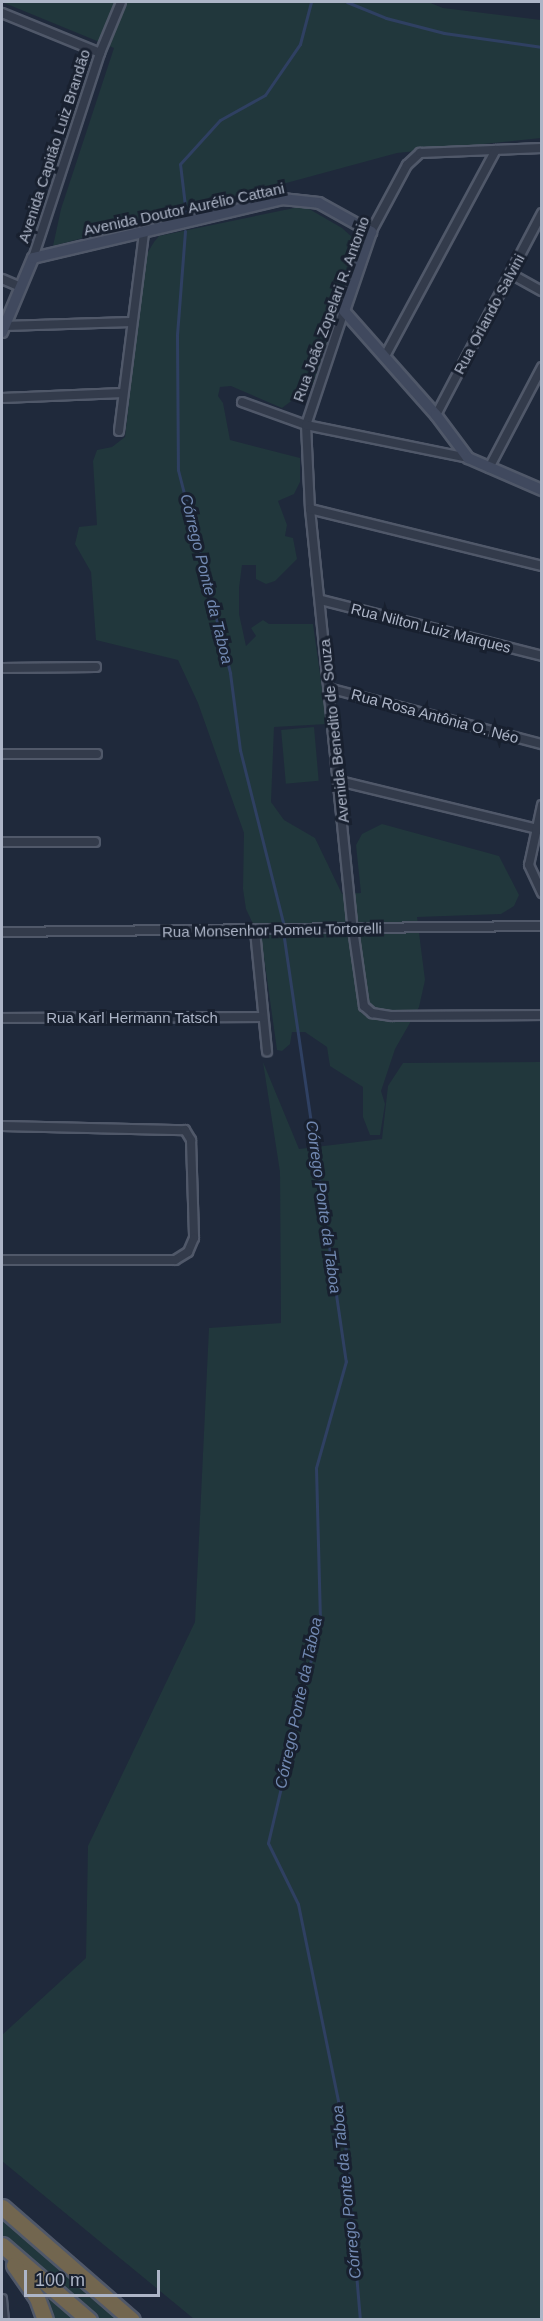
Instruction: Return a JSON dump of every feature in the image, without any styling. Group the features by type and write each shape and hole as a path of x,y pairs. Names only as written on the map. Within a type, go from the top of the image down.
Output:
{"highway":[{"path":"2,2207 132,2319"},
{"path":"2,2245 89,2319"},
{"path":"2,2251 26,2279 45,2319"}],"street":[{"name":"Avenida Capitão Luiz Brandão","path":"3,329 33,258 100,53 121,2"},
{"path":"2,13 100,53"},
{"path":"385,356 496,150 542,148"},
{"name":"Rua João Zopelari R. Antonio","path":"306,425 371,232 407,165 420,153 496,150"},
{"name":"Avenida Doutor Aurélio Cattani","path":"33,258 282,200 320,203 371,232"},
{"name":"Rua Orlando Salvini","path":"436,415 542,213"},
{"path":"119,431 144,232"},
{"path":"511,274 542,291"},
{"path":"2,279 21,286"},
{"path":"344,311 436,415 468,458"},
{"path":"3,329 131,322"},
{"path":"489,468 542,367"},
{"path":"2,398 123,393"},
{"path":"242,402 306,425 468,458 542,490"},
{"name":"Avenida Benedito de Souza","path":"306,425 310,509 353,929 364,1006 372,1013 392,1016 542,1015"},
{"path":"310,509 542,566"},
{"name":"Rua Nilton Luiz Marques","path":"321,600 542,656"},
{"path":"2,668 96,667"},
{"name":"Rua Rosa Antônia O. Néo","path":"328,688 542,744"},
{"path":"2,754 97,754"},
{"path":"339,781 538,829"},
{"path":"542,805 529,865 542,893"},
{"path":"2,842 95,842"},
{"name":"Rua Monsenhor Romeu Tortorelli","path":"2,932 255,931 542,926"},
{"path":"255,931 267,1050"},
{"name":"Rua Karl Hermann Tatsch","path":"2,1018 262,1017"},
{"path":"2,1126 184,1130 191,1140 194,1238 188,1252 175,1260 2,1260"},
{"path":"2,2299 4,2319"}],"green space":[{"path":"2,2 428,2 443,8 541,20 541,138 397,153 53,246 61,209 114,48"},
{"path":"304,206 342,228 352,237 354,245 354,257 314,384 282,408 231,386 220,387 218,396 223,403 230,440 300,458 300,482 294,494 278,501 287,525 285,536 293,538 297,559 275,581 266,584 256,579 256,565 242,565 239,588 239,614 246,646 256,636 251,628 263,620 269,624 313,624 327,724 274,727 271,802 284,820 315,838 342,894 361,893 356,845 362,834 382,824 499,856 519,895 514,906 501,914 417,917 425,980 419,1007 395,1049 381,1091 385,1104 380,1135 370,1135 363,1117 363,1087 330,1066 327,1047 305,1032 292,1032 290,1044 282,1051 277,1050 262,943 246,909 243,889 244,833 198,703 178,660 96,640 91,572 75,544 79,527 97,525 93,461 97,450 112,447 125,437 145,257 154,242 159,236"},
{"path":"314,727 319,781 286,784 281,730"},
{"path":"263,1062 299,1149 382,1139 388,1086 403,1063 541,1062 541,2319 194,2319 2,2161 2,2035 86,1958 88,1846 195,1622 209,1328 281,1323 280,1172"},
{"path":"2,2213 125,2319 98,2319 2,2237"},
{"path":"34,2284 77,2319 49,2319"}],"waterway":[{"name":"Córrego Ponte da Taboa","path":"186,214 180,164 220,120 265,95 300,44 311,2"},
{"path":"347,2 386,18 444,33 542,47"},
{"name":"Córrego Ponte da Taboa","path":"185,231 177,335 178,470 230,673 240,750 283,923"},
{"name":"Córrego Ponte da Taboa","path":"284,938 346,1361 316,1468 320,1621 268,1843 298,1904 344,2130 360,2320"}]}
